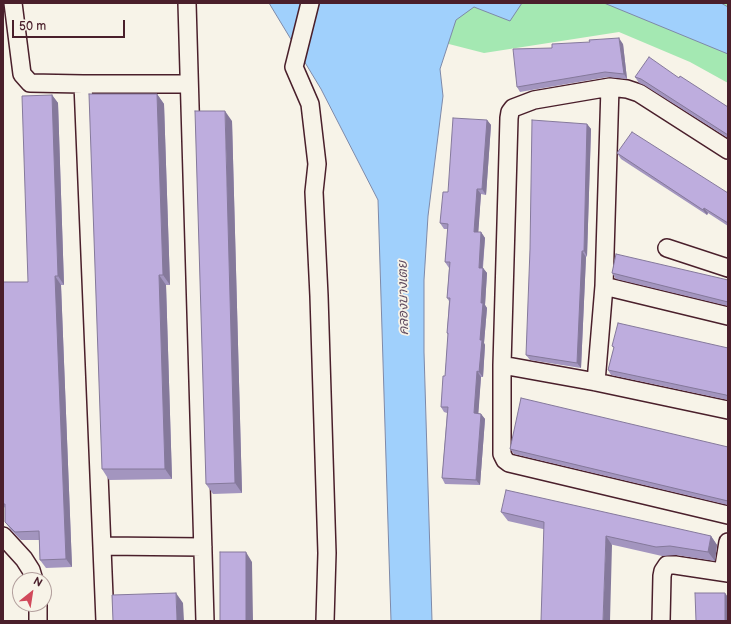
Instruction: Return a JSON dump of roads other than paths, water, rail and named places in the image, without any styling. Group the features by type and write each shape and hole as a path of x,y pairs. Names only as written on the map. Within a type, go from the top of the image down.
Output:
{"street":[{"path":"12,3 22,74 30,83 189,84"},
{"path":"188,3 189,84 205,621"},
{"path":"310,3 297,60 294,67 310,104 317,164 314,192 320,304 327,553 325,621"},
{"path":"83,84 105,621"},
{"path":"728,150 639,93 627,89 610,87 534,100 517,106 510,112 502,365 502,454 505,460 509,463 728,515"},
{"path":"596,382 604,286 610,87"},
{"path":"667,248 728,268"},
{"path":"604,286 728,316"},
{"path":"502,365 596,382 728,410"},
{"path":"3,536 24,559 32,572"},
{"path":"661,621 662,576 667,565 726,573 728,542"},
{"path":"102,546 203,547"}],"water":[{"name":"คลองบางเตย","path":"269,3 522,3 510,21 474,7 456,20 440,69 443,96 428,216 424,280 424,352 432,621 391,621 378,200 321,89"},
{"path":"604,3 721,3 728,7 728,54"}]}
